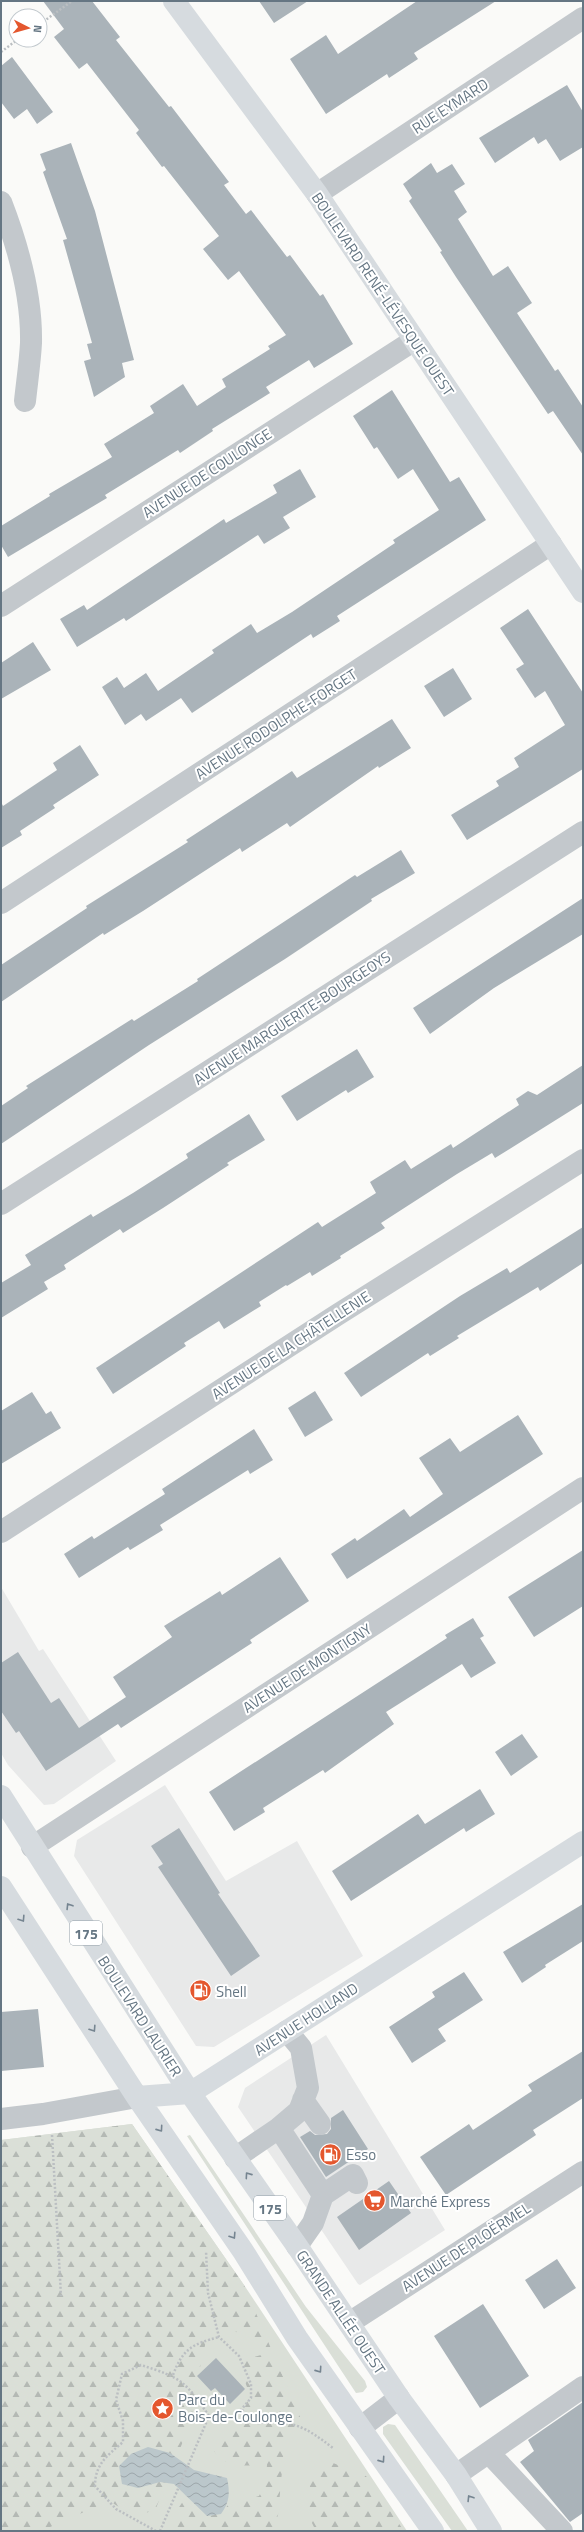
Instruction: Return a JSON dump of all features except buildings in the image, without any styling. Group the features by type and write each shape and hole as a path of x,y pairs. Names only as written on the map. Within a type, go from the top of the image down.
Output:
{"main road":[{"name":"BOULEVARD RENÉ-LÉVESQUE OUEST","path":"174,1 316,194 413,341 583,592"},
{"name":"BOULEVARD LAURIER","path":"1,1796 32,1847 190,2093"},
{"name":"AVENUE HOLLAND","path":"137,2097 190,2093 583,1842"},
{"path":"1,1887 137,2097 203,2192 296,2338 433,2531"},
{"name":"GRANDE ALLÉE OUEST","path":"190,2093 297,2246 399,2398 456,2475 491,2531"}],"street":[{"name":"RUE EYMARD","path":"316,194 581,25"},
{"path":"1,202 15,238 27,293 31,342 25,401"},
{"name":"AVENUE DE COULONGE","path":"1,606 413,341"},
{"name":"AVENUE RODOLPHE-FORGET","path":"1,903 551,544"},
{"name":"AVENUE MARGUERITE-BOURGEOYS","path":"1,1204 583,832"},
{"name":"AVENUE DE LA CHÂTELLENIE","path":"1,1532 337,1315 583,1160"},
{"name":"AVENUE DE MONTIGNY","path":"32,1847 583,1488"},
{"path":"235,2158 280,2128 299,2112 308,2088 300,2048 287,2031"},
{"name":"AVENUE HOLLAND","path":"1,2119 43,2114 137,2097"},
{"path":"303,2100 320,2124"},
{"path":"280,2128 323,2195"},
{"name":"AVENUE DE PLOËRMEL","path":"349,2323 583,2172"},
{"path":"297,2246 313,2223 323,2195 352,2174"},
{"path":"456,2475 583,2387"},
{"path":"360,2428 399,2398"},
{"path":"488,2453 562,2531"}],"path":[{"path":"48,18 72,1"},
{"path":"43,2114 52,2135 61,2296"},
{"path":"156,2531 116,2510 103,2498 95,2486 95,2473 107,2456 123,2442 123,2420 116,2400 122,2374 141,2365 173,2375 189,2388 209,2416 225,2419 234,2417 242,2410 251,2398 252,2384 239,2356 219,2336 208,2293 206,2251"},
{"path":"173,2375 179,2360 189,2347 219,2336"},
{"path":"242,2410 258,2423 281,2421 306,2428 333,2448"},
{"path":"160,2531 209,2416"}],"shaded area":[{"path":"1,1587 39,1651 43,1649 116,1761 54,1804 44,1805 8,1765 1,1753"},
{"path":"165,1785 226,1881 297,1841 363,1956 214,2047 196,2046 74,1856 77,1840"},
{"path":"326,2035 445,2230 360,2285 238,2107 245,2088"}],"green space":[{"name":"Parc du Bois-de-Coulonge","path":"132,2124 244,2285 407,2531 1,2531 1,2140"},
{"name":"Parc du Bois-de-Coulonge","path":"132,2124 244,2285 303,2424 284,2449 278,2515 272,2531 177,2531 175,2526 176,2512 187,2497 207,2516 221,2514 228,2505 259,2496 266,2482 267,2464 243,2466 228,2463 216,2454 211,2446 237,2420 246,2404 248,2396 247,2387 244,2379 236,2367 251,2358 261,2355 256,2340 229,2329 209,2328 195,2389 198,2414 190,2424 156,2508 142,2514 132,2514 109,2501 41,2531 1,2531 1,2140"},
{"path":"190,2135 306,2307 365,2381 367,2387 363,2392 356,2393 187,2136"},
{"path":"388,2424 395,2425 468,2531 452,2531 383,2434 383,2427"},
{"path":"328,2461 366,2476 404,2531 316,2531 309,2517 310,2484"}],"water":[{"path":"148,2447 170,2453 194,2470 227,2478 229,2488 228,2501 221,2514 207,2516 174,2484 160,2482 138,2488 122,2484 119,2466 131,2454"}],"place":[{"name":"Shell","path":"200,1991"},
{"name":"Esso","path":"330,2154"},
{"name":"Marché Express","path":"375,2201"},
{"name":"Parc du Bois-de-Coulonge","path":"163,2408"}]}
